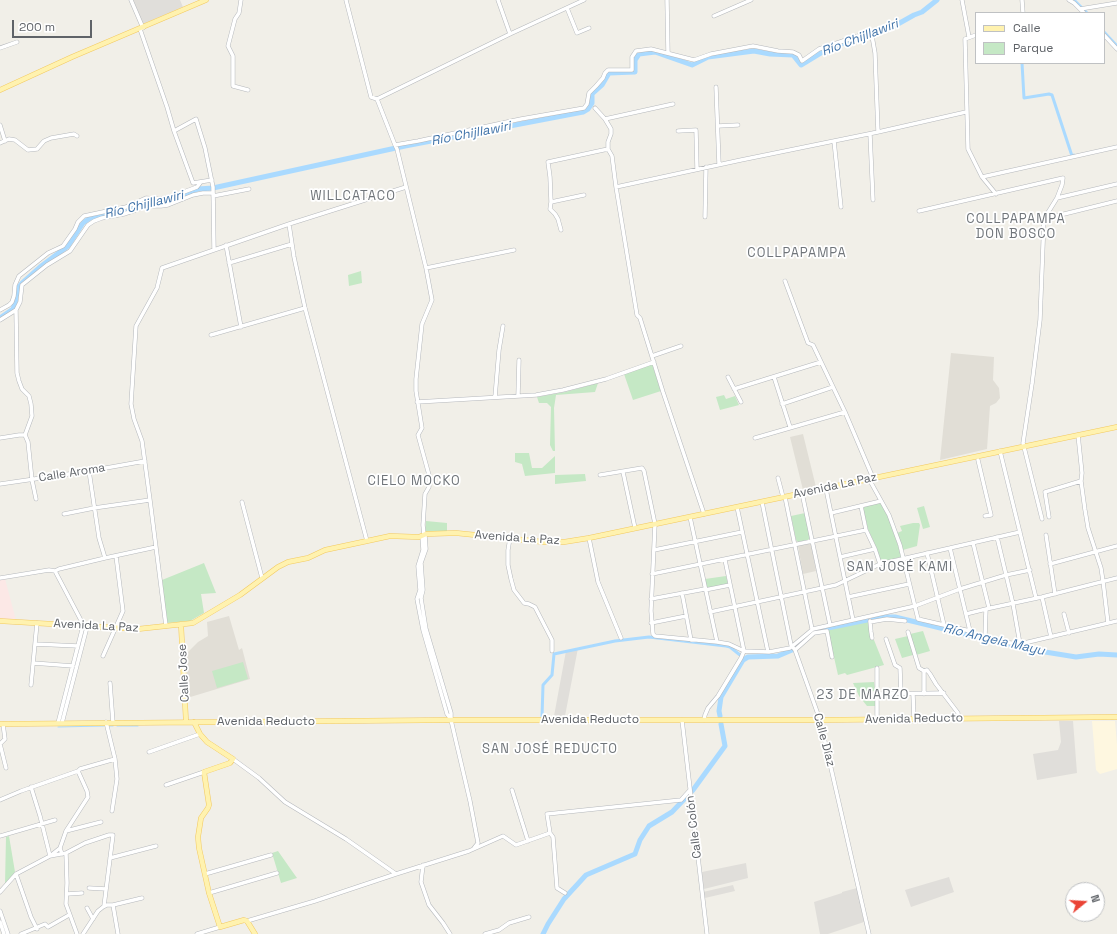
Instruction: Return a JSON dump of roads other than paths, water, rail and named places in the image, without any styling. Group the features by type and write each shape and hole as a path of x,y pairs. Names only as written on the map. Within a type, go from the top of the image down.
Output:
{"main road":[{"path":"0,90 72,57 206,0"},
{"name":"Avenida La Paz","path":"0,621 138,629 193,623 240,595 278,567 288,562 308,558 325,550 390,536 419,537 424,535 456,533 544,542 564,542 1117,427"},
{"name":"Calle Jose","path":"181,624 186,722"},
{"name":"Avenida Reducto","path":"1,724 106,722 820,720 1117,717"},
{"path":"194,722 200,734 207,742 234,759 230,764 204,772 209,805 201,818 198,837 209,893 220,927 244,920 247,921 255,934"}],"street":[{"path":"131,0 174,131 193,183 212,180"},
{"path":"241,0 228,46 233,56 233,86 248,90"},
{"path":"346,0 371,96 377,99 396,147 426,268 432,300 422,324 416,379 417,402 422,428 418,435 429,475 429,487 425,494 423,525 426,550 421,563 421,583 418,599 424,629 435,664 447,714 451,720 470,802 478,843 474,849"},
{"path":"498,0 510,34"},
{"path":"377,99 510,34 584,0"},
{"path":"667,0 668,53"},
{"path":"714,16 751,0"},
{"path":"962,0 969,37"},
{"path":"1022,0 1023,12"},
{"path":"1069,0 1083,10 1114,2"},
{"path":"567,8 577,33 589,28"},
{"path":"975,35 965,39 968,149 982,177 996,194"},
{"path":"396,147 521,119 584,108 587,104 589,93 603,78 608,70 632,70 632,57 636,51 651,49 694,60 711,54 753,46 778,52 793,52 799,55 802,62 819,48 858,36"},
{"path":"872,36 875,53 878,132"},
{"path":"1105,36 1117,49"},
{"path":"0,48 17,42"},
{"path":"716,87 719,164"},
{"path":"605,119 673,104"},
{"path":"595,108 605,119 611,129 608,149 612,156 637,314 640,318 704,514"},
{"path":"616,187 719,164 870,134 966,112"},
{"path":"174,131 196,119 205,148 212,180 214,250"},
{"path":"0,125 5,141"},
{"path":"718,126 738,126"},
{"path":"678,131 696,130 697,169"},
{"path":"0,143 8,139 15,140 28,150 37,149 44,140 51,138 74,134 77,136"},
{"path":"870,134 873,200"},
{"path":"834,141 841,207"},
{"path":"982,177 1117,147"},
{"path":"561,230 558,219 550,209 550,177 548,162 608,149"},
{"path":"705,217 706,167"},
{"path":"919,211 1063,178 1057,198 1044,219 1040,320 1023,443 1042,519"},
{"path":"0,310 12,302 15,285 19,276 48,252 63,246 78,222 84,216 126,207 146,198 159,199 173,196 197,187 201,182"},
{"path":"1057,198 1117,184"},
{"path":"166,626 142,441 134,418 132,404 136,326 157,288 162,268 289,224 406,187"},
{"path":"36,499 32,480 28,442 25,435 32,416 32,404 29,396 22,389 17,373 16,310 20,302 22,285 47,264 70,251 88,225 102,218 124,214 147,206 161,206 193,195 249,188"},
{"path":"551,202 584,195"},
{"path":"1044,219 1117,201"},
{"path":"289,224 294,257 305,308 367,541"},
{"path":"229,263 292,244"},
{"path":"226,245 241,327"},
{"path":"426,268 514,250"},
{"path":"785,281 808,343 813,346 845,412 871,478 889,515 904,559 918,619 970,631 950,548"},
{"path":"211,335 305,308"},
{"path":"0,320 16,310"},
{"path":"495,397 499,350 503,326"},
{"path":"652,356 681,346"},
{"path":"518,396 519,360"},
{"path":"417,402 536,395 606,379 654,362"},
{"path":"734,389 821,362"},
{"path":"728,377 741,402"},
{"path":"774,377 790,427"},
{"path":"782,404 832,387"},
{"path":"755,438 845,412"},
{"path":"0,438 25,435"},
{"path":"1078,435 1082,473 1081,481 1088,528 1104,581 1108,623"},
{"path":"1000,451 1036,598"},
{"path":"978,460 991,515 985,516"},
{"name":"Calle Aroma","path":"0,484 145,461"},
{"path":"600,476 642,468 644,471 655,524 651,599 653,634 655,636 717,642 729,644 744,651 768,652 794,648 814,633 827,631 832,657"},
{"path":"89,471 99,538 105,558"},
{"path":"623,472 635,528"},
{"path":"778,478 795,544 812,630"},
{"path":"1049,517 1045,492 1081,481"},
{"path":"826,488 853,620"},
{"path":"802,493 830,625"},
{"path":"64,514 150,500"},
{"path":"831,513 881,501"},
{"path":"242,502 262,578"},
{"name":"Calle Díaz","path":"762,502 791,645 794,648 820,720 869,934"},
{"path":"861,506 866,530 875,548 880,564"},
{"path":"737,507 768,652"},
{"path":"690,517 717,642"},
{"path":"652,574 866,530"},
{"path":"654,550 742,532"},
{"path":"710,612 836,585 880,564 1020,532"},
{"path":"1046,535 1055,594"},
{"path":"997,537 1020,644"},
{"path":"510,538 508,565 514,590 524,603 535,607 552,640 552,651"},
{"path":"589,538 598,582 621,638"},
{"path":"974,543 988,608 985,637 1002,642 1020,644 1117,621"},
{"path":"1050,564 1117,546"},
{"path":"0,578 49,570 55,572 105,558 156,548"},
{"path":"840,557 875,548"},
{"path":"927,554 944,625"},
{"path":"103,656 123,611 116,556"},
{"path":"704,720 708,708 718,696 744,651 725,560"},
{"path":"794,648 812,630 915,606 960,589 1006,575 1030,570"},
{"path":"55,572 85,626 60,723"},
{"path":"966,614 1117,578"},
{"path":"848,597 909,584"},
{"path":"651,599 730,585"},
{"path":"682,593 691,640"},
{"path":"1042,597 1051,637"},
{"path":"1064,614 1069,633"},
{"path":"652,623 686,616"},
{"path":"869,616 872,638"},
{"path":"870,622 887,619 905,621"},
{"path":"31,685 37,623"},
{"path":"75,666 78,646 85,626"},
{"path":"908,632 918,668 924,671 926,670 934,679 936,684 958,713 958,718"},
{"path":"886,639 895,665 900,668 901,694"},
{"path":"35,644 78,646"},
{"path":"33,664 75,666"},
{"path":"877,668 877,719"},
{"path":"924,671 924,694"},
{"path":"110,683 113,723"},
{"path":"877,694 944,693"},
{"path":"913,694 914,719"},
{"name":"Calle Colón","path":"682,720 707,934"},
{"path":"106,722 115,759 117,784 112,810"},
{"path":"1,724 5,739 0,744 6,768"},
{"path":"149,752 200,734"},
{"path":"0,800 80,769 115,759"},
{"path":"234,759 259,778 285,802 346,839 396,874"},
{"path":"0,892 16,874 50,856 60,848 66,831 88,797 87,790 78,771"},
{"path":"166,785 204,772"},
{"path":"31,788 50,856"},
{"path":"512,790 528,841"},
{"path":"565,893 557,888 553,837 550,833 547,814 681,800 690,790"},
{"path":"0,836 55,820"},
{"path":"66,831 101,822"},
{"path":"247,921 315,901 474,849 503,836 516,845 550,833"},
{"path":"50,856 64,853 86,843 113,835 104,906"},
{"path":"110,858 156,846"},
{"path":"60,848 64,853 67,894 66,904 77,934"},
{"path":"205,874 271,855"},
{"path":"423,865 421,882 429,906 450,934"},
{"path":"209,893 277,873"},
{"path":"16,874 31,917 37,929"},
{"path":"88,888 106,889"},
{"path":"67,894 82,893"},
{"path":"83,934 98,911 104,906 142,898"},
{"path":"113,905 118,934"},
{"path":"87,908 93,919"},
{"path":"0,911 8,934"},
{"path":"21,934 37,929 45,924 48,927 69,915"},
{"path":"485,934 499,930 509,923 529,918"},
{"path":"0,922 4,934"},
{"path":"197,934 220,927"}],"waterway":[{"name":"Río Chijllawiri","path":"0,318 13,309 18,288 22,283 68,246 83,223 90,218 122,212 147,201 165,202 198,189 213,188 405,146 583,112 588,109 592,103 592,94 602,85 609,73 635,72 635,60 639,54 655,52 692,65 708,57 754,51 770,54 793,55 801,65 824,51 849,41 889,29 922,12 937,0"},
{"path":"1074,0 1086,12"},
{"path":"1105,33 1117,46"},
{"path":"1022,64 1024,98 1049,94 1052,95 1072,156 1074,155"},
{"name":"Río Angela Mayu","path":"873,619 895,617 990,640"},
{"name":"Río Angela Mayu","path":"809,635 813,631 867,620"},
{"path":"542,717 543,685 552,675 554,654 615,641 649,637 726,646 730,647 740,655"},
{"name":"Río Angela Mayu","path":"1004,643 1076,657 1099,654 1117,655"},
{"name":"Río Angela Mayu","path":"720,716 719,711 721,697 743,660 748,657 778,656 792,650"},
{"name":"Río Angela Mayu","path":"543,934 564,899 586,875 635,854 640,840 649,826 672,812 693,790 725,746 721,724"},
{"path":"58,727 104,726"},
{"path":"108,726 113,726"},
{"path":"117,726 138,726"}],"district":[{"name":"WILLCATACO","path":"353,196"},
{"name":"COLLPAPAMPA DON BOSCO","path":"1016,226"},
{"name":"COLLPAPAMPA","path":"797,253"},
{"name":"CIELO MOCKO","path":"414,481"},
{"name":"SAN JOSÉ KAMI","path":"900,567"},
{"name":"23 DE MARZO","path":"863,695"},
{"name":"SAN JOSÉ REDUCTO","path":"550,749"}]}
